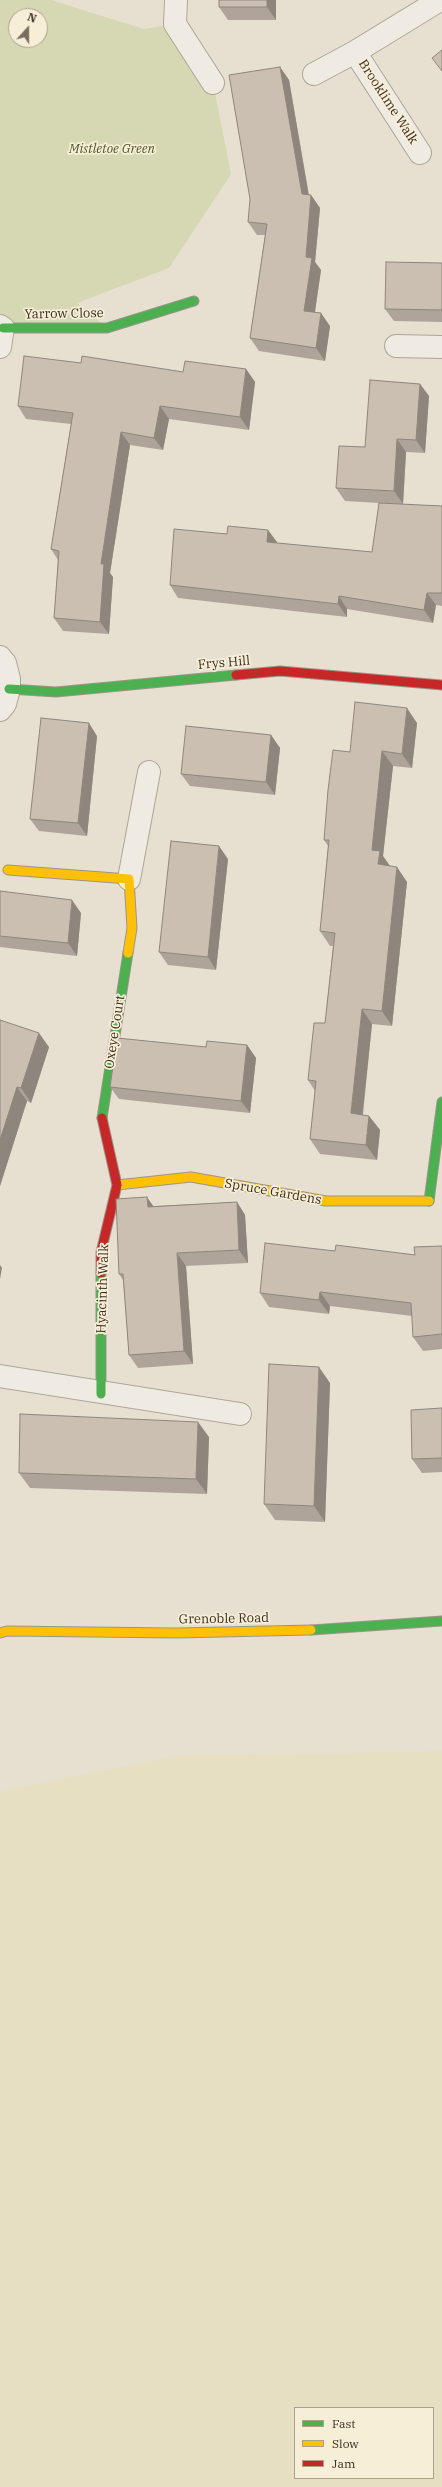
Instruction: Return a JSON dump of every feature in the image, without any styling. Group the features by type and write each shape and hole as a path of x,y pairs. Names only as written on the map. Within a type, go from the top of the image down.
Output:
{"street":[{"path":"176,0 175,24 213,83"},
{"name":"Brooklime Walk","path":"314,74 355,52 440,0"},
{"name":"Brooklime Walk","path":"355,52 420,153"},
{"name":"Yarrow Close","path":"1,334 107,328 194,301"},
{"path":"396,346 442,347"},
{"path":"0,656 5,663 9,678 9,689 4,704 0,710"},
{"name":"Frys Hill","path":"9,689 56,692 280,671 442,685"},
{"name":"Oxeye Court","path":"117,1185 102,1119 132,928 129,879 149,772"},
{"path":"8,870 129,879"},
{"name":"Spruce Gardens","path":"117,1185 191,1177 326,1201 436,1201 442,1102"},
{"name":"Hyacinth Walk","path":"101,1394 101,1252 117,1185"},
{"path":"0,1376 101,1394 240,1414"},
{"name":"Grenoble Road","path":"2,1631 177,1633 337,1629 442,1621"}],"shaded area":[{"path":"442,1751 442,2487 0,2487 0,1791 178,1756"}],"green space":[{"name":"Mistletoe Green","path":"0,0 51,0 144,29 175,24 213,83 231,174 169,268 77,303 107,328 0,326"}],"building":[{"path":"219,0 267,0 267,7 219,7"},
{"path":"442,50 442,71 432,58"},
{"path":"280,67 302,194 311,195 306,257 312,258 304,311 321,313 316,348 250,338 267,224 248,222 250,199 229,75"},
{"path":"386,262 442,263 442,310 385,309"},
{"path":"24,356 81,363 82,356 183,372 185,361 246,369 240,417 160,406 154,438 121,432 101,564 104,564 100,622 54,618 59,551 51,549 73,413 18,406"},
{"path":"370,380 420,384 416,440 397,439 394,491 336,488 339,446 365,447"},
{"path":"379,503 442,506 442,593 427,593 424,610 339,596 338,604 170,585 174,529 227,534 228,526 268,530 267,542 372,552"},
{"path":"355,702 407,708 402,754 382,751 372,850 380,851 378,864 397,867 382,1011 362,1009 351,1113 369,1116 366,1145 310,1139 316,1081 308,1080 314,1023 325,1023 335,933 320,931 329,840 324,840 328,790 333,750 350,752"},
{"path":"41,718 89,723 78,823 30,819"},
{"path":"186,726 271,735 266,782 181,774"},
{"path":"171,841 219,846 208,957 159,952"},
{"path":"0,891 72,900 68,943 0,936"},
{"path":"0,1020 39,1033 21,1088 17,1087 0,1140"},
{"path":"117,1038 206,1047 207,1041 247,1045 241,1101 110,1087"},
{"path":"147,1197 148,1207 237,1202 239,1250 177,1253 184,1351 129,1355 123,1274 119,1274 116,1199"},
{"path":"265,1243 335,1251 336,1245 415,1255 414,1247 442,1246 442,1334 413,1337 411,1303 320,1292 319,1300 260,1293"},
{"path":"269,1364 319,1367 314,1506 264,1504"},
{"path":"442,1408 442,1458 412,1459 411,1410"},
{"path":"20,1414 198,1422 196,1479 19,1473"}],"traffic: fast":[{"path":"3,328 107,328 194,301"},
{"path":"9,689 56,692 236,675"},
{"path":"102,1118 128,953"},
{"path":"429,1201 442,1102"},
{"path":"101,1273 101,1394"},
{"path":"311,1630 442,1621"}],"traffic: slow":[{"path":"8,870 129,879 132,928 128,953"},
{"path":"117,1185 191,1177 326,1201 429,1201"},
{"path":"0,1633 7,1631 177,1633 311,1630"}],"traffic: jam":[{"path":"236,675 280,671 442,685"},
{"path":"101,1273 101,1252 117,1185 102,1118"}]}
